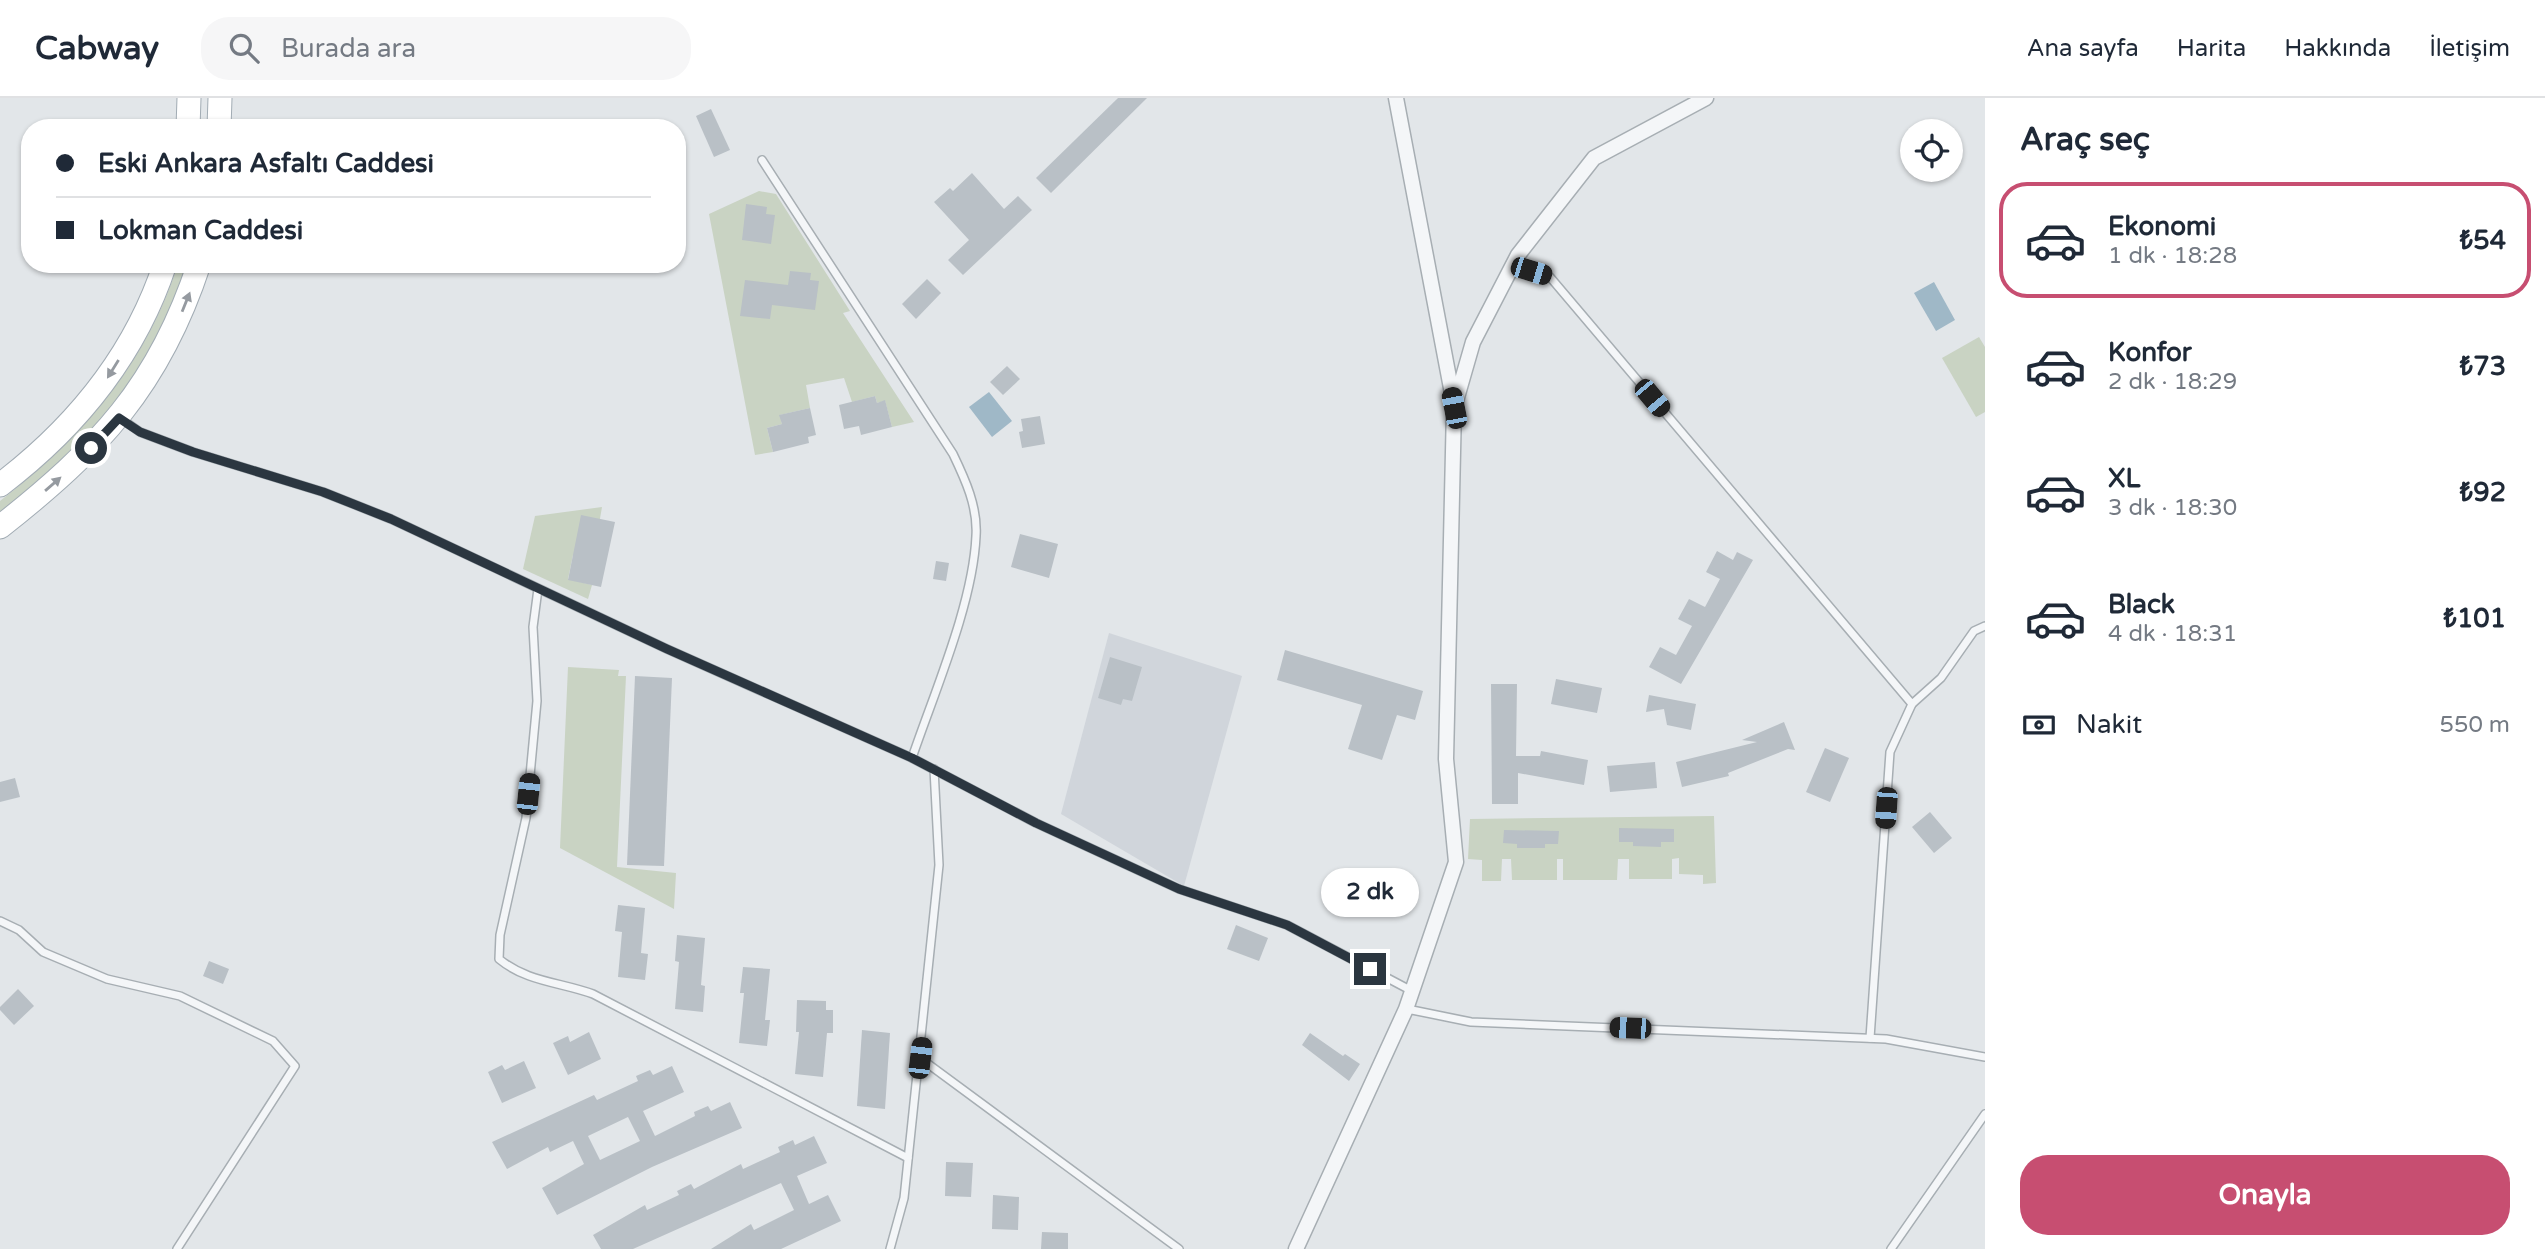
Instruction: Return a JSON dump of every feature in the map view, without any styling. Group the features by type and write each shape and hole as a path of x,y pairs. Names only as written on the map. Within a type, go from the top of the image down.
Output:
{"main road":[{"path":"188,119 189,98"},
{"path":"219,119 220,98"},
{"path":"0,485 48,447 108,378 146,311 161,273"},
{"path":"0,527 78,462 119,418 143,385 172,335 187,303 196,273"}],"street":[{"path":"1296,1249 1406,1009 1456,862 1446,759 1454,408 1396,98"},
{"path":"1454,408 1473,342 1513,265 1594,158 1706,98"}],"lane":[{"path":"762,160 953,454 970,490 977,534 964,605 912,758"},
{"path":"1513,265 1550,277 1912,704"},
{"path":"119,418 140,432 193,452 323,492 391,519 538,589 912,758 1036,823 1179,889 1287,925 1412,991"},
{"path":"538,589 533,628 537,701 526,817 500,935 499,959 514,971 543,982 574,987 593,994 908,1158"},
{"path":"1870,1038 1890,752 1912,704 1941,678 1974,631 1985,626"},
{"path":"890,1249 904,1198 939,865 934,769"},
{"path":"0,920 19,930 43,952 107,979 180,996 273,1041 295,1066 177,1249"},
{"path":"1406,1009 1471,1022 1870,1038 1985,1058"},
{"path":"920,1058 1179,1249"},
{"path":"1891,1249 1985,1114"}],"shaded area":[{"path":"1109,633 1242,676 1184,886 1061,814"}],"green space":[{"path":"759,191 776,194 850,311 843,313 914,422 892,427 885,401 877,403 875,396 852,402 844,378 806,385 810,408 780,415 782,424 767,428 773,452 755,455 709,214"},
{"path":"175,273 185,273 160,334 129,386 69,454 0,512 0,501 58,452 108,396 148,334"},
{"path":"1979,337 1985,347 1985,412 1976,417 1942,358"},
{"path":"602,507 593,559 573,555 568,579 592,585 588,599 523,569 535,516"},
{"path":"568,667 619,670 618,676 626,676 617,867 676,873 674,909 560,848"},
{"path":"1714,816 1716,883 1703,884 1703,875 1679,874 1679,858 1672,859 1672,879 1629,879 1629,859 1618,859 1617,880 1563,880 1563,859 1557,859 1557,880 1512,880 1511,859 1502,859 1501,881 1482,881 1482,860 1468,859 1470,819"}],"water":[{"path":"1934,282 1955,320 1936,331 1914,293"},
{"path":"989,392 1012,421 992,437 969,407"}],"building":[{"path":"1118,98 1147,98 1051,193 1036,178"},
{"path":"711,109 730,150 714,157 696,116"},
{"path":"972,173 1004,209 1018,196 1032,210 963,275 948,260 969,240 934,202 950,188 953,191"},
{"path":"746,204 767,207 766,214 775,215 771,244 742,240"},
{"path":"790,271 811,273 810,280 819,281 815,310 772,305 770,319 740,316 745,280 788,285"},
{"path":"927,279 941,293 916,319 902,304"},
{"path":"1007,366 1020,379 1003,395 990,382"},
{"path":"875,396 877,403 885,400 892,427 861,435 859,426 844,429 839,405"},
{"path":"810,408 816,435 808,437 809,443 773,452 767,428 782,424 779,415"},
{"path":"1040,416 1045,444 1022,448 1019,432 1023,431 1021,419"},
{"path":"581,515 615,522 601,587 568,580"},
{"path":"1020,534 1058,544 1049,578 1011,567"},
{"path":"1717,551 1733,560 1737,552 1753,560 1681,684 1649,667 1660,647 1676,655 1692,626 1678,619 1689,599 1705,607 1720,579 1706,572"},
{"path":"936,561 949,563 946,581 933,579"},
{"path":"1285,650 1423,691 1415,720 1397,715 1382,760 1348,749 1362,705 1277,680"},
{"path":"1110,657 1142,667 1132,701 1123,699 1121,705 1098,698"},
{"path":"635,676 672,678 664,866 627,865"},
{"path":"1556,679 1602,688 1597,713 1551,704"},
{"path":"1491,684 1517,684 1516,756 1540,756 1541,751 1588,760 1584,785 1518,773 1518,804 1492,804"},
{"path":"1649,695 1696,704 1691,730 1667,725 1664,709 1646,712"},
{"path":"1784,722 1795,750 1788,749 1728,773 1729,776 1682,787 1676,762 1757,742 1742,740"},
{"path":"1825,748 1849,758 1830,802 1806,792"},
{"path":"1655,762 1657,788 1610,792 1607,766"},
{"path":"15,778 20,797 0,802 0,782"},
{"path":"1930,812 1952,838 1934,853 1912,827"},
{"path":"1619,828 1674,829 1674,842 1661,842 1661,847 1633,846 1633,842 1619,842"},
{"path":"1504,830 1559,831 1558,844 1545,844 1545,848 1517,848 1517,844 1503,843"},
{"path":"1395,871 1414,877 1406,900 1387,894"},
{"path":"618,905 645,908 641,953 648,954 645,980 618,977 622,932 615,931"},
{"path":"1236,925 1268,938 1259,961 1227,949"},
{"path":"677,935 705,938 701,985 705,986 703,1012 675,1009 679,962 675,961"},
{"path":"209,961 229,969 223,984 203,976"},
{"path":"743,967 770,969 765,1020 770,1020 767,1046 739,1043 744,993 740,993"},
{"path":"18,989 34,1006 14,1025 0,1007"},
{"path":"797,1000 826,1001 826,1010 833,1010 833,1033 827,1033 823,1077 795,1074 799,1032 796,1032"},
{"path":"862,1030 890,1033 885,1109 857,1106"},
{"path":"589,1032 601,1059 568,1075 553,1043 568,1036 570,1042"},
{"path":"1310,1033 1343,1056 1345,1054 1360,1064 1349,1081 1302,1045"},
{"path":"524,1061 536,1088 502,1103 488,1072 502,1065 505,1070"},
{"path":"672,1066 684,1092 643,1111 655,1136 695,1116 694,1112 708,1106 711,1111 730,1102 742,1128 652,1167 557,1215 542,1188 584,1164 573,1141 550,1152 548,1147 507,1169 492,1142 594,1095 597,1100 638,1081 636,1076 650,1070 653,1075","holes":["628,1117 640,1141 600,1160 588,1136"]},
{"path":"814,1136 827,1163 797,1176 809,1204 828,1195 841,1221 781,1249 711,1249 751,1224 754,1230 794,1210 781,1183 633,1249 601,1249 593,1235 645,1205 647,1210 679,1195 677,1191 691,1184 694,1189 741,1164 743,1169 780,1152 778,1147 793,1140 795,1145"},
{"path":"946,1162 973,1163 971,1197 945,1196"},
{"path":"993,1195 1019,1197 1018,1230 992,1229"},
{"path":"1042,1232 1068,1233 1068,1249 1041,1249"}],"route":[{"path":"91,448 119,418 140,432 193,452 323,492 391,519 667,649 912,758 1036,823 1179,889 1287,925 1370,969"}]}
